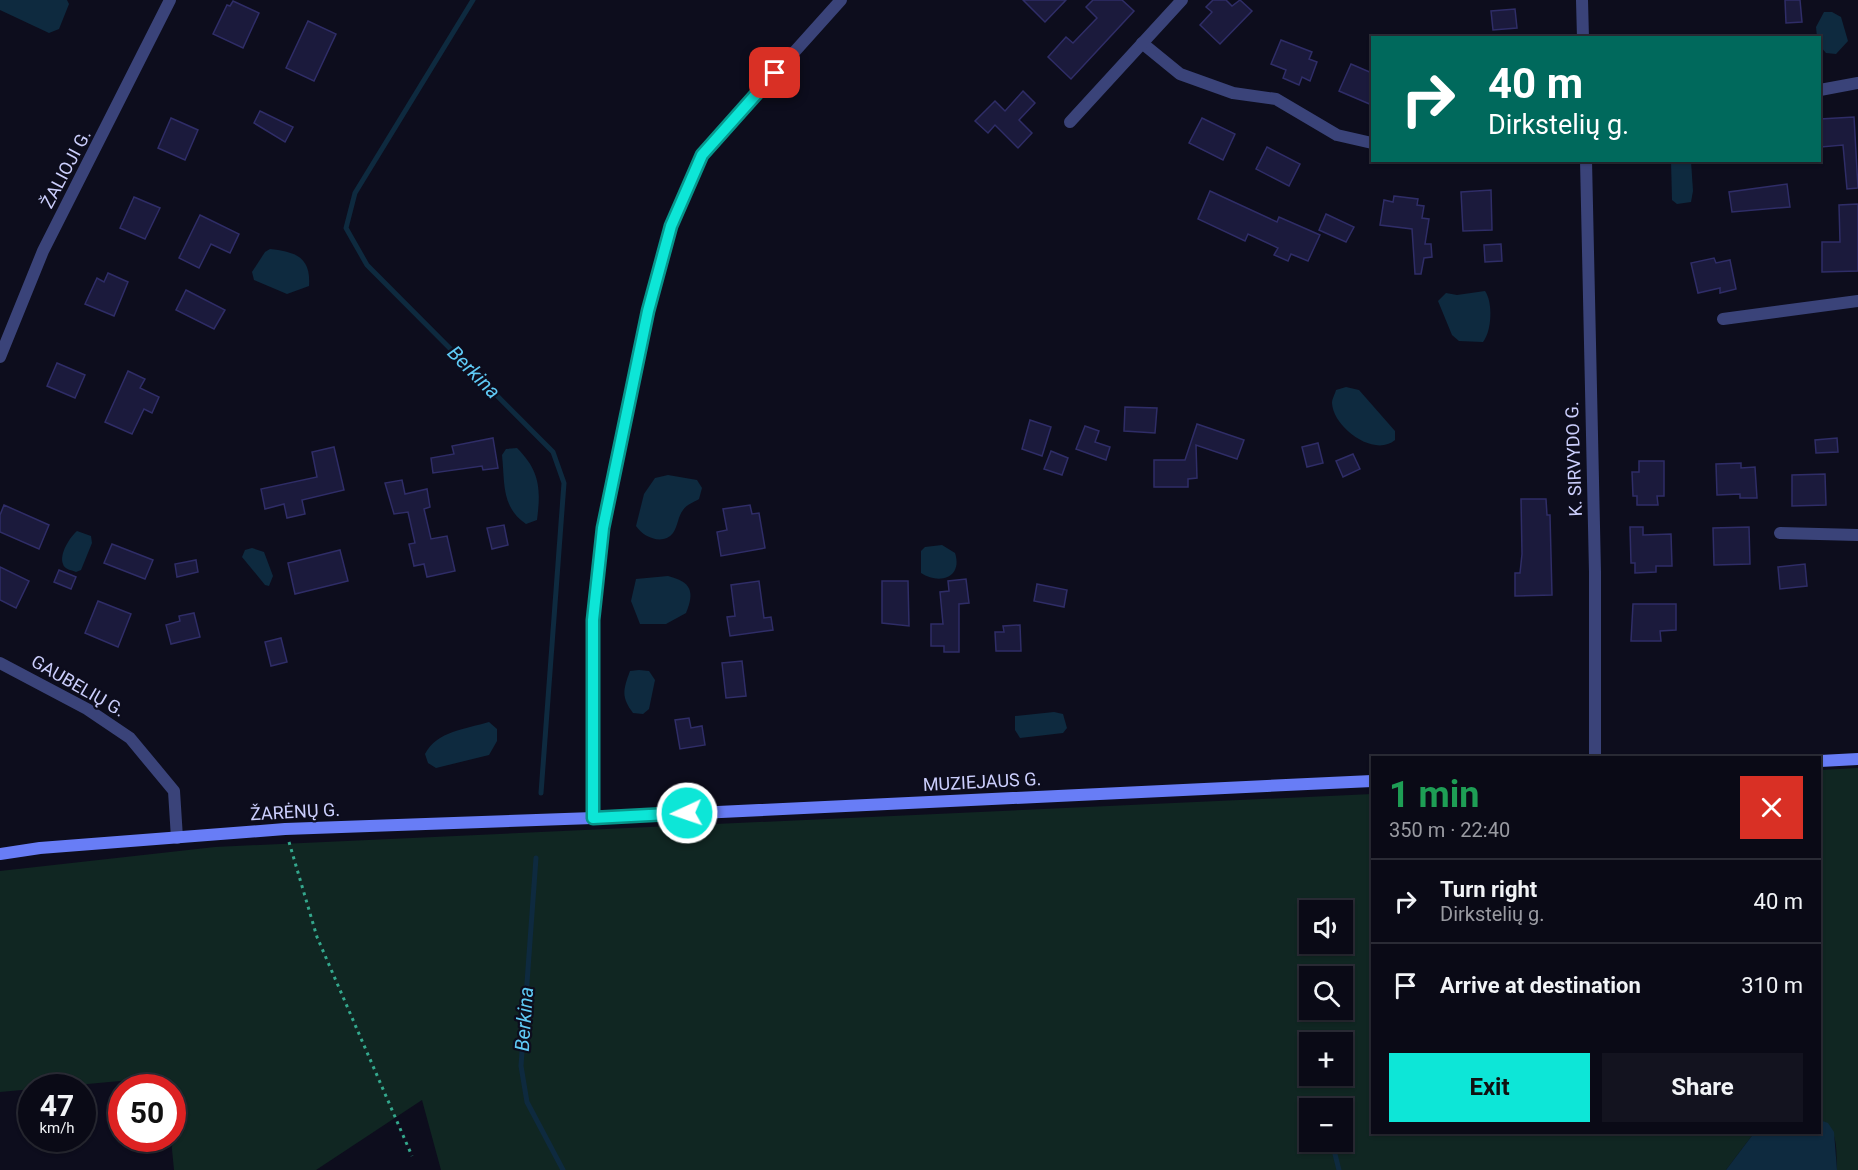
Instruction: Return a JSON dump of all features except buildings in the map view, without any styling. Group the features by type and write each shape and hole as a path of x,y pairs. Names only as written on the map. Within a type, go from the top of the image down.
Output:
{"main road":[{"path":"1821,761 1858,759"},
{"name":"MUZIEJAUS G.","path":"593,818 1371,781"},
{"name":"ŽARĖNŲ G.","path":"0,854 40,848 285,829 593,818"}],"street":[{"name":"ŽALIOJI G.","path":"0,357 43,251 170,0"},
{"path":"593,818 593,620 603,528 648,311 671,226 702,155 841,0"},
{"path":"1070,122 1182,0"},
{"path":"1582,0 1583,36"},
{"path":"1142,43 1180,74 1233,93 1276,99 1337,135 1371,144"},
{"path":"1821,90 1858,83"},
{"name":"K. SIRVYDO G.","path":"1586,162 1595,572 1595,756"},
{"path":"1723,319 1858,301"},
{"path":"1780,534 1858,535"},
{"name":"GAUBELIŲ G.","path":"0,663 87,709 130,738 174,791 177,838"}],"path":[{"path":"285,829 294,867 318,937 412,1156"}],"green space":[{"path":"1858,768 1858,1170 1837,1170 1833,1134 1831,1128 1821,1120 1821,770"},
{"path":"1371,794 1371,1134 1753,1134 1726,1170 441,1170 422,1100 316,1170 174,1170 172,1152 186,1152 186,1074 108,1074 108,1082 96,1083 96,1074 18,1074 18,1090 0,1092 0,871 215,847"}],"water":[{"path":"0,0 67,0 69,4 59,29 49,33 0,10"},
{"path":"1824,12 1832,12 1841,17 1848,41 1836,54 1826,53 1821,47 1821,36 1817,36 1816,27"},
{"path":"1671,162 1691,162 1693,191 1691,202 1677,204 1672,200"},
{"path":"270,249 294,254 300,258 307,268 309,286 287,294 254,280 252,272 265,252"},
{"path":"1485,291 1490,309 1490,324 1486,337 1483,342 1459,341 1452,335 1438,301 1446,293 1457,295"},
{"path":"1346,387 1359,390 1395,431 1395,440 1386,445 1366,443 1347,430 1334,412 1332,403 1336,390"},
{"path":"517,448 525,456 537,481 539,499 537,520 526,524 512,510 504,485 502,455 506,449"},
{"path":"668,475 697,480 702,488 699,499 681,512 673,533 664,539 653,538 643,534 636,526 644,494 655,478"},
{"path":"77,531 91,536 92,543 81,570 76,572 65,567 62,560 66,546"},
{"path":"942,545 955,553 957,562 953,573 942,579 928,577 921,573 921,551 925,547"},
{"path":"252,548 264,552 273,576 269,586 265,585 242,557 245,550"},
{"path":"668,576 682,581 689,588 690,599 686,613 666,624 640,624 631,601 636,579"},
{"path":"630,671 649,671 655,680 649,709 643,714 633,713 626,702 624,693"},
{"path":"1054,712 1063,714 1067,728 1063,733 1020,738 1015,730 1015,716"},
{"path":"489,722 497,729 497,741 489,755 436,768 428,763 425,754 437,740 453,732"},
{"path":"1821,1120 1828,1123 1834,1132 1837,1170 1726,1170 1753,1134 1821,1134"}],"waterway":[{"name":"Berkina","path":"473,0 355,193 346,228 367,265 553,452 564,483 541,793"},
{"name":"Berkina","path":"536,858 521,1066 527,1102 563,1170"},
{"path":"1334,1152 1339,1170"}],"route":[{"path":"687,813 593,818 593,620 603,528 648,311 671,226 702,155 775,73"}]}
